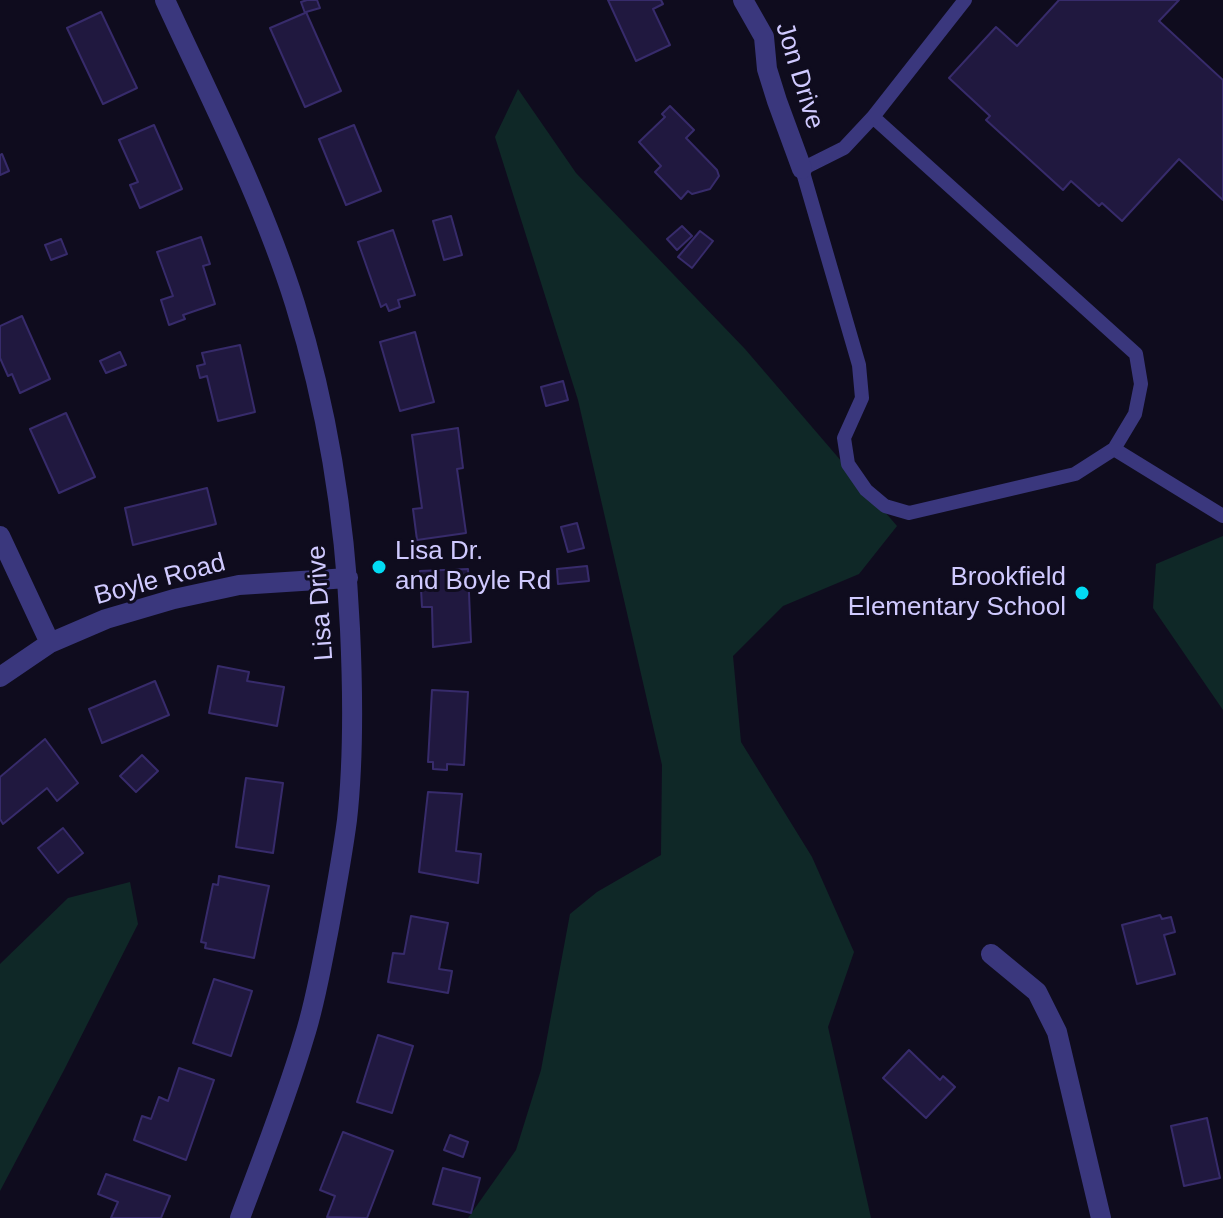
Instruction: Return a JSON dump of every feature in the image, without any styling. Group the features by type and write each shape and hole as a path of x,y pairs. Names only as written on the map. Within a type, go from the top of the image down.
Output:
{"street":[{"name":"Lisa Drive","path":"165,0 261,212 294,303 319,392 337,485 348,578 353,679 352,743 347,819 336,894 305,1037 240,1218"},
{"name":"Jon Drive","path":"743,0 764,37 767,69 802,169"},
{"path":"0,536 50,643"},
{"name":"Boyle Road","path":"0,677 50,643 106,619 174,599 239,585 348,578"},
{"path":"991,954 1037,992 1057,1032 1101,1218"}],"lane":[{"path":"873,117 1136,354 1141,384 1135,414 1114,449 1075,474 909,513 885,506 866,490 848,464 844,438 862,398 859,365 802,169 844,148 873,117 965,0"},
{"path":"1114,449 1223,516"}],"green space":[{"path":"518,89 576,173 745,349 897,526 859,574 783,606 733,656 741,742 812,857 854,952 828,1027 871,1218 468,1218 516,1150 541,1070 570,914 597,892 661,855 662,765 578,400 495,137"},
{"path":"1223,536 1223,710 1153,608 1156,564"},
{"path":"130,882 138,924 0,1191 0,964 68,898"}],"building":[{"path":"317,0 320,8 306,12 341,91 305,107 270,28 305,13 301,2"},
{"path":"608,0 661,0 663,4 653,9 670,45 636,61"},
{"path":"1059,0 1179,0 1159,21 1223,80 1223,200 1179,159 1122,221 1071,181 1063,190 986,120 990,116 949,78 996,27 1017,46"},
{"path":"101,12 137,88 103,104 67,28"},
{"path":"670,106 694,130 686,138 717,170 719,176 710,189 692,194 688,191 681,199 655,172 661,166 639,142 665,117 662,114"},
{"path":"154,125 182,189 140,208 130,185 138,182 119,140"},
{"path":"354,125 381,191 346,205 319,139"},
{"path":"0,155 9,171 0,175"},
{"path":"451,216 462,255 444,260 433,221"},
{"path":"682,226 692,236 677,250 667,239"},
{"path":"393,230 415,295 398,300 400,307 389,311 386,304 381,307 358,242"},
{"path":"700,231 713,241 692,268 678,257"},
{"path":"201,237 210,264 203,266 215,304 183,315 185,319 169,325 161,300 173,296 157,252"},
{"path":"61,239 67,254 51,260 45,245"},
{"path":"22,316 50,379 20,393 12,374 8,376 0,358 0,326"},
{"path":"415,332 434,402 400,411 380,342"},
{"path":"240,345 255,412 218,421 207,376 200,378 197,366 205,364 202,353"},
{"path":"120,352 126,365 106,373 100,361"},
{"path":"563,381 568,400 546,406 541,387"},
{"path":"66,413 95,477 59,493 30,429"},
{"path":"458,428 463,468 457,469 466,533 417,540 413,509 422,508 412,435"},
{"path":"207,488 216,524 133,545 125,508"},
{"path":"577,523 584,548 568,552 561,527"},
{"path":"587,566 589,581 558,584 557,569"},
{"path":"468,569 471,642 433,647 432,607 422,607 420,571"},
{"path":"218,666 249,672 247,681 284,687 277,726 209,713"},
{"path":"155,681 169,715 102,743 89,709"},
{"path":"432,690 468,692 464,765 447,764 447,770 433,769 433,762 428,762"},
{"path":"45,739 78,783 57,801 47,788 3,824 0,819 0,777"},
{"path":"142,755 158,771 136,792 120,776"},
{"path":"246,778 283,783 273,853 236,847"},
{"path":"428,792 462,794 456,851 481,854 478,883 419,872"},
{"path":"63,828 83,853 58,873 38,848"},
{"path":"219,876 269,886 254,958 205,948 206,943 201,942 213,884 218,885"},
{"path":"1160,915 1162,919 1171,917 1175,932 1164,935 1175,974 1137,984 1122,925"},
{"path":"411,916 448,923 439,969 452,971 448,993 388,982 393,953 404,954"},
{"path":"214,979 252,991 231,1056 193,1043"},
{"path":"378,1035 413,1046 392,1113 357,1102"},
{"path":"909,1050 940,1080 943,1076 955,1087 926,1118 883,1078"},
{"path":"179,1068 214,1080 186,1160 134,1140 142,1116 151,1119 159,1097 168,1101"},
{"path":"1207,1118 1220,1178 1184,1186 1171,1126"},
{"path":"343,1132 393,1151 367,1218 327,1217 335,1196 320,1190"},
{"path":"450,1135 468,1142 463,1157 444,1150"},
{"path":"443,1168 480,1178 471,1213 433,1204"},
{"path":"106,1174 170,1196 161,1218 111,1218 118,1202 98,1194"}],"place":[{"name":"Lisa Dr. and Boyle Rd","path":"379,567"},
{"name":"Brookfield Elementary School","path":"1082,593"}]}
